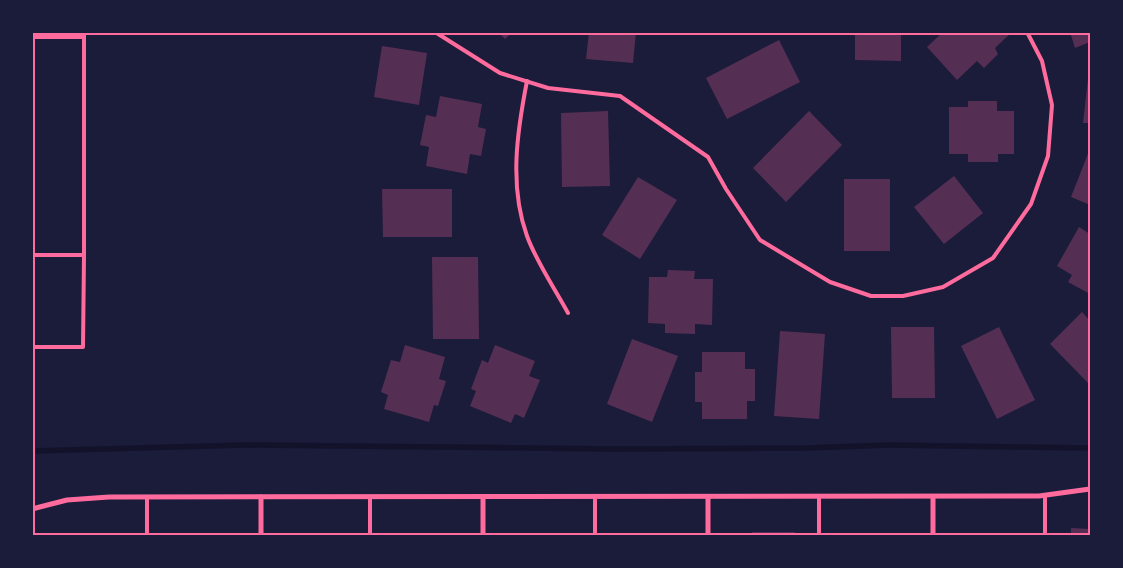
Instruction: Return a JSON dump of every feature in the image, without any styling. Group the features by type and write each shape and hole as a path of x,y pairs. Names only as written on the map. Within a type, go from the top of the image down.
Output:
{"street":[{"path":"32,509 67,500 147,497 820,498 1045,496 1090,489"},
{"path":"260,536 261,497"},
{"path":"483,497 483,536"},
{"path":"933,497 933,536"},
{"path":"708,498 708,536"}],"lane":[{"path":"434,32 500,72 527,82 548,88 620,96 708,157 726,189 760,240 830,282 871,296 904,296 943,287 993,258 1031,204 1048,156 1052,105 1042,61 1027,32"},
{"path":"32,37 84,35 83,347 32,347"},
{"path":"527,82 519,124 516,159 518,196 527,236 568,313"},
{"path":"32,255 84,255"},
{"path":"1045,496 1045,536"},
{"path":"147,497 147,536"},
{"path":"370,497 370,536"},
{"path":"594,498 595,536"},
{"path":"820,498 820,536"}],"building":[{"path":"498,32 512,32 505,39"},
{"path":"589,32 636,32 633,63 586,59"},
{"path":"855,32 901,32 901,61 855,60"},
{"path":"943,32 1012,32 995,48 998,54 984,68 977,61 957,80 927,47"},
{"path":"1070,32 1090,32 1090,42 1075,48"},
{"path":"779,40 800,82 727,119 706,78"},
{"path":"382,46 427,53 419,105 374,97"},
{"path":"1089,70 1090,123 1083,123"},
{"path":"440,96 482,104 478,127 486,129 481,156 470,154 467,174 426,166 429,147 420,145 426,115 436,117"},
{"path":"968,101 997,101 997,111 1014,111 1014,154 998,154 998,162 968,162 968,154 949,154 949,107 968,107"},
{"path":"608,111 610,186 562,187 561,113"},
{"path":"809,111 842,145 786,202 753,168"},
{"path":"1090,151 1090,205 1071,197"},
{"path":"954,176 983,213 944,244 914,207"},
{"path":"638,177 677,200 640,259 602,235"},
{"path":"844,179 890,179 890,251 844,251"},
{"path":"382,189 452,189 452,237 383,237"},
{"path":"1079,227 1090,234 1090,294 1068,282 1072,275 1057,266"},
{"path":"432,257 478,257 479,339 433,339"},
{"path":"668,270 695,271 694,279 713,279 712,325 695,324 695,334 665,333 665,324 648,323 649,277 667,277"},
{"path":"1082,312 1090,321 1090,385 1050,344"},
{"path":"891,327 934,327 935,398 892,398"},
{"path":"999,327 1035,400 997,419 961,346"},
{"path":"780,331 825,334 819,419 774,416"},
{"path":"632,339 678,356 652,422 607,404"},
{"path":"405,345 445,357 439,379 446,381 438,406 434,405 429,422 384,409 388,395 381,392 391,360 400,362"},
{"path":"495,345 535,361 529,376 540,380 524,418 515,414 511,423 470,406 476,391 471,389 482,360 488,363"},
{"path":"702,352 745,352 745,369 755,369 755,401 747,401 747,419 702,419 702,402 695,402 695,372 702,372"},
{"path":"1071,528 1090,529 1090,536 1071,536"},
{"path":"752,532 795,532 795,536 752,536"}],"waterway":[{"path":"32,451 244,445 615,449 808,448 888,445 1090,448"}]}
